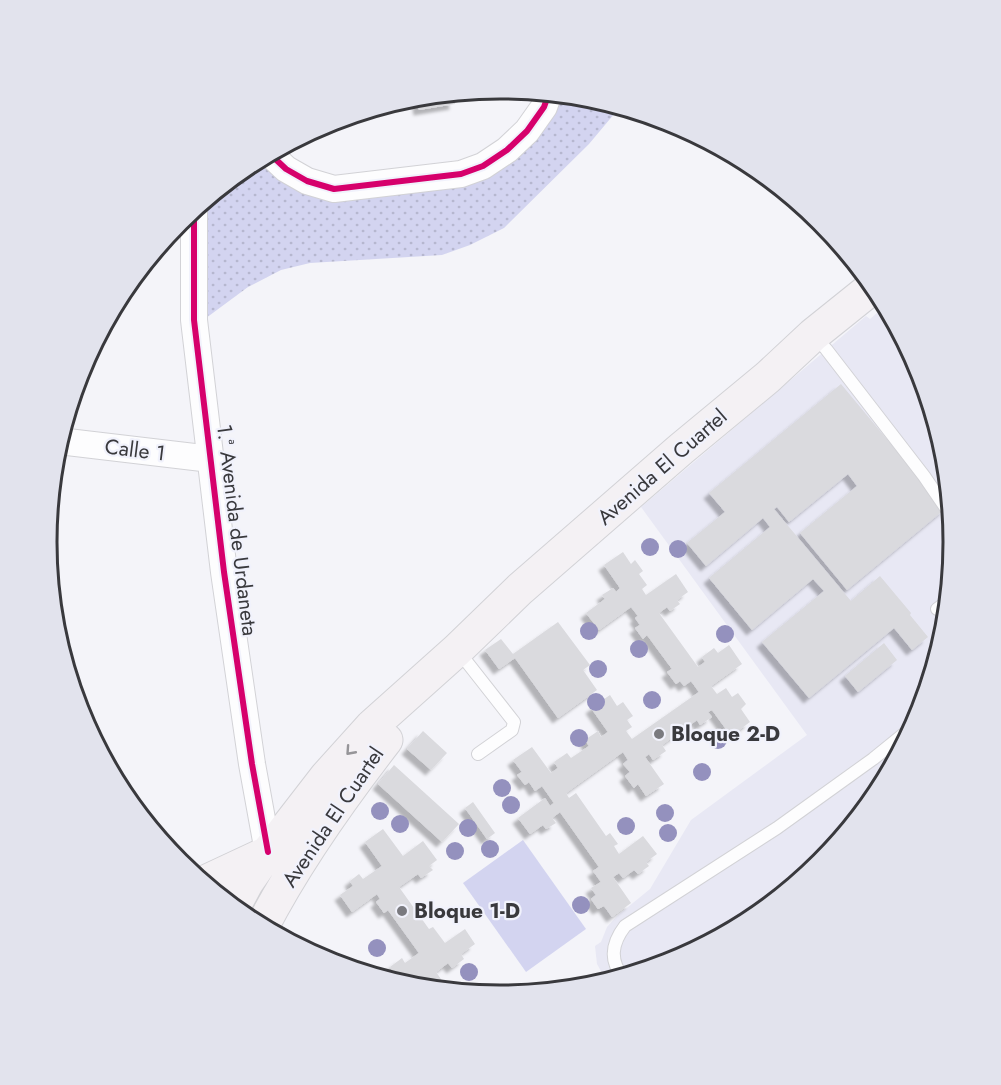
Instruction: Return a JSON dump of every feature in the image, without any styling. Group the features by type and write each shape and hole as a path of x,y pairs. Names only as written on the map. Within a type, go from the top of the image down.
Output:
{"main road":[{"name":"Avenida El Cuartel","path":"238,899 268,852 326,777 372,726 520,589 681,449 768,377 813,335 866,292"},
{"name":"Avenida El Cuartel","path":"267,917 310,846 358,776 455,651"},
{"path":"212,879 268,852 290,852 310,846"},
{"path":"267,917 268,852"}],"street":[{"path":"276,160 286,169 307,181 334,189 461,174 483,166 507,150 527,131 546,102"},
{"name":"1.ª Avenida de Urdaneta","path":"194,222 194,320 225,584 268,852"},
{"name":"Calle 1","path":"69,442 211,459"}],"lane":[{"path":"813,335 924,476 942,502"},
{"path":"455,651 514,722 512,730 478,754"},
{"path":"617,970 612,952 616,937 625,926 804,809 898,739"}],"shaded area":[{"path":"546,102 614,114 589,144 504,228 470,245 442,255 310,263 281,270 248,287 202,321 193,223 231,191 273,162 285,174 382,183 488,155"},
{"path":"879,311 910,373 929,428 943,513 943,572 940,600 929,657 910,712 885,764 869,789 834,835 793,876 747,911 697,940 643,962 602,974 597,964 595,946 601,942 607,927 617,916 650,889 691,820 807,735 641,507 866,316 870,319"},
{"path":"523,840 586,929 526,972 463,883"}],"building":[{"path":"455,102 455,104 419,110 419,107"},
{"path":"841,384 942,506 943,511 847,590 800,533 857,486 848,474 789,522 777,507 774,509 851,601 880,576 928,637 912,650 894,628 809,698 762,642 824,591 813,579 752,630 709,578 770,527 763,518 706,566 687,543 725,512 709,493"},
{"name":"Bloque 2-D","path":"623,552 631,564 635,560 643,571 639,574 647,585 642,589 646,595 676,574 688,592 677,600 680,604 670,611 667,607 659,613 698,667 705,662 702,657 714,648 718,653 729,645 742,664 711,686 717,694 726,688 732,697 738,693 746,704 741,709 750,722 731,736 712,710 708,712 712,717 700,725 697,720 662,745 666,751 653,760 649,754 645,757 664,784 646,796 638,784 634,788 625,776 630,772 623,764 628,760 623,752 566,793 569,798 576,793 606,836 610,833 618,844 614,846 619,854 643,836 657,854 646,862 649,866 638,874 634,870 623,878 619,873 613,877 631,903 612,917 604,906 598,909 591,899 596,895 591,888 601,882 593,871 599,867 560,812 552,818 556,823 546,829 543,825 530,834 518,818 545,798 550,806 554,803 542,786 535,791 529,782 525,785 517,775 522,772 513,760 532,747 551,773 558,768 554,762 567,753 571,758 589,746 585,740 598,731 601,737 608,732 591,708 610,695 617,706 623,702 633,716 627,720 632,727 626,731 632,739 699,692 691,681 684,686 680,681 676,684 667,672 672,669 647,635 643,639 635,628 640,625 635,618 638,616 631,607 599,630 586,613 605,599 602,595 613,588 616,592 620,588 604,565"},
{"path":"558,622 590,665 583,670 597,690 558,718 515,658 499,669 485,650 501,639 513,654"},
{"path":"884,643 897,660 858,692 845,676"},
{"path":"423,731 447,753 431,770 407,749"},
{"path":"394,765 459,824 442,842 378,784"},
{"path":"473,802 495,833 487,839 465,808"},
{"name":"Bloque 1-D","path":"383,829 403,856 423,841 437,860 429,866 433,870 421,878 418,874 399,887 429,929 433,927 445,943 465,929 475,944 461,954 464,959 452,968 448,963 436,972 443,982 391,972 393,971 390,967 402,958 405,963 419,953 388,910 384,913 376,902 380,899 377,894 352,912 340,895 353,886 350,881 359,874 363,879 382,866 365,842"}],"cycle path":[{"path":"276,160 286,169 307,181 334,189 461,174 483,166 507,150 527,131 546,102"},
{"path":"194,222 194,320 224,572 252,764 268,852"}],"place":[{"name":"Bloque 2-D","path":"659,734"},
{"name":"Bloque 1-D","path":"402,911"}]}
